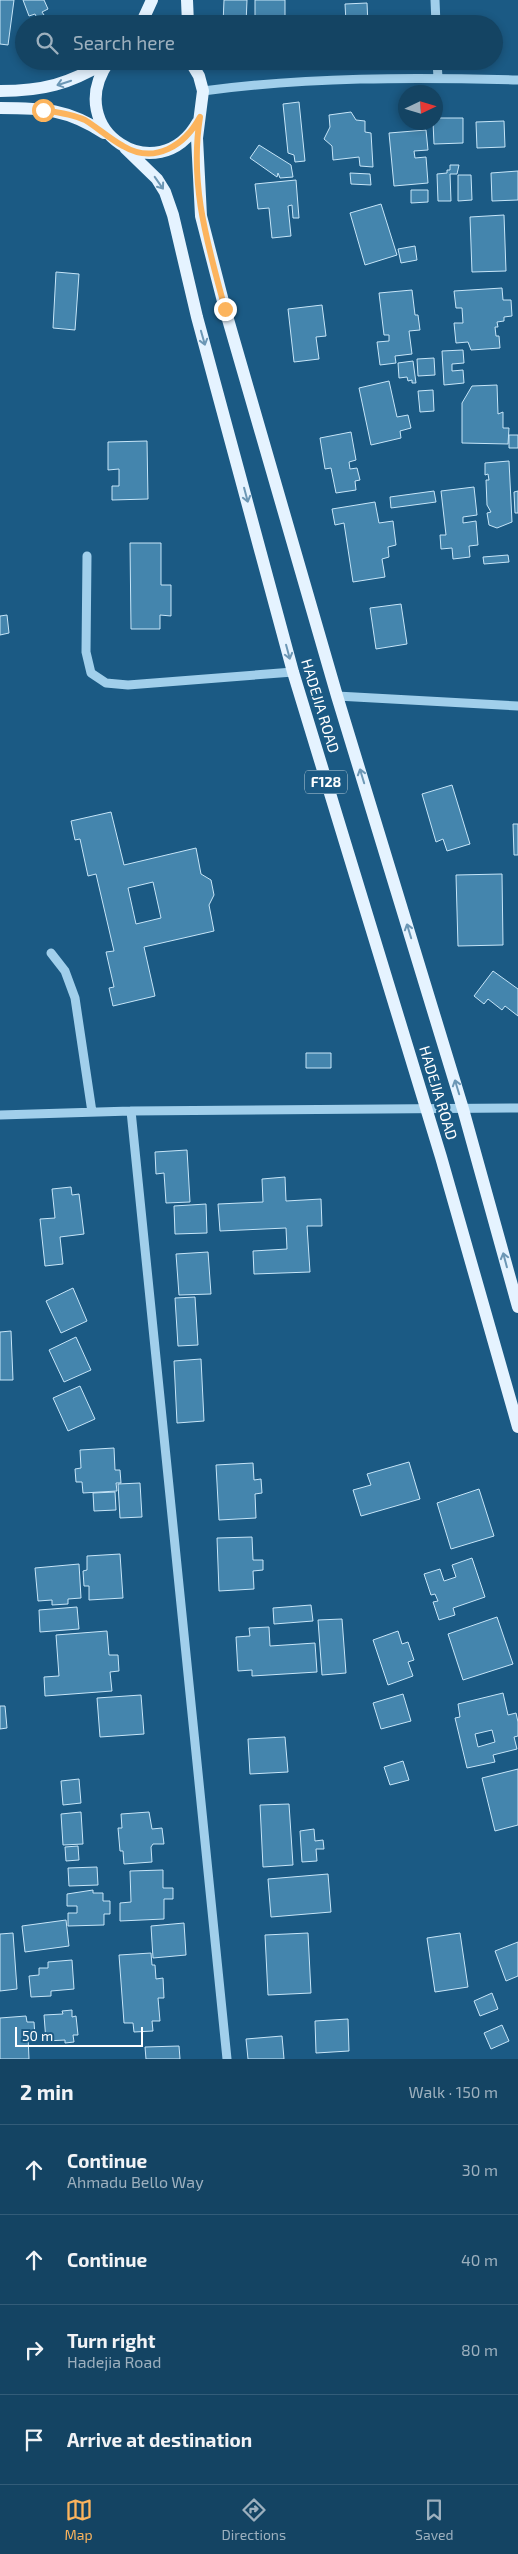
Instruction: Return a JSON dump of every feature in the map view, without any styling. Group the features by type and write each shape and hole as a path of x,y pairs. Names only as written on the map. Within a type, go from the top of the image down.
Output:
{"main road":[{"path":"145,15 152,0"},
{"path":"187,0 188,15"},
{"path":"0,90 52,87 72,81 92,70"},
{"name":"F128","path":"102,70 95,99 100,124 110,137 125,148"},
{"path":"195,70 199,76"},
{"name":"F128","path":"197,70 203,91 200,117"},
{"path":"0,108 63,113 83,119 110,137"},
{"path":"125,148 142,153 160,152 178,145 191,134 200,117"},
{"name":"HADEJIA ROAD","path":"200,117 197,138 201,216 225,309 337,696 463,1109 518,1307"},
{"name":"HADEJIA ROAD","path":"125,148 157,179 165,192 173,215 197,317 293,672 426,1110 518,1427"}],"street":[{"path":"435,0 436,15"},
{"path":"438,70 438,78"},
{"path":"203,91 262,83 438,78 518,80"},
{"path":"87,556 86,652 91,673 106,683 128,685 293,672"},
{"path":"337,696 518,706"},
{"path":"51,953 65,971 74,998 92,1112"},
{"path":"0,1115 131,1111 518,1108"},
{"path":"131,1111 226,2059"}],"building":[{"path":"0,0 14,0 8,45 0,44"},
{"path":"23,0 44,0 48,9 42,12 44,15 29,15"},
{"path":"224,0 247,0 246,15 223,15"},
{"path":"255,0 285,0 285,15 255,15"},
{"path":"367,3 368,15 346,15 345,4"},
{"path":"299,102 305,161 295,162 294,155 288,153 283,104"},
{"path":"351,112 356,120 365,121 365,132 371,133 373,167 360,166 359,157 333,160 332,146 324,139 330,127 329,115"},
{"path":"443,118 463,118 463,143 434,144 433,130 443,130"},
{"path":"504,121 505,147 477,148 476,122"},
{"path":"426,130 428,150 414,151 415,158 426,157 428,183 394,186 389,133"},
{"path":"259,145 291,165 293,177 280,178 278,173 277,177 250,158"},
{"path":"450,165 459,165 457,174 450,174 451,201 438,201 437,174 447,173 447,170 450,170"},
{"path":"518,171 518,200 492,201 491,173"},
{"path":"350,173 370,174 371,185 351,184"},
{"path":"458,175 471,175 472,200 458,201"},
{"path":"296,180 299,218 293,218 292,205 288,206 291,236 272,238 269,208 258,209 255,184"},
{"path":"411,190 428,190 428,202 411,203"},
{"path":"381,204 397,255 365,265 350,213"},
{"path":"504,215 506,271 472,272 470,217"},
{"path":"415,246 417,260 401,263 398,249"},
{"path":"56,272 79,274 75,330 53,328"},
{"path":"502,288 503,300 511,300 512,316 504,317 504,321 497,322 498,327 495,327 496,336 499,336 500,348 471,350 468,342 456,343 454,323 463,323 462,308 456,308 454,291"},
{"path":"412,290 415,315 418,315 420,330 409,331 412,354 395,356 396,363 380,365 377,342 389,341 389,335 384,335 379,293"},
{"path":"322,305 326,336 316,337 319,359 294,362 288,309"},
{"path":"463,350 464,363 452,364 452,371 463,370 464,383 444,385 442,351"},
{"path":"434,358 435,375 418,376 417,359"},
{"path":"413,361 416,383 412,383 412,380 408,381 407,377 399,378 398,363"},
{"path":"389,381 397,417 408,415 411,428 400,431 401,438 371,445 359,388"},
{"path":"497,385 498,414 503,412 503,428 509,428 508,444 462,443 462,403 472,386"},
{"path":"433,390 434,411 420,412 418,391"},
{"path":"351,432 356,460 349,462 350,469 357,468 360,480 355,481 356,490 336,493 331,468 325,469 320,438"},
{"path":"509,435 518,435 518,448 509,448"},
{"path":"147,441 148,499 112,500 112,486 119,486 119,469 108,470 108,442"},
{"path":"509,461 512,522 497,528 489,525 487,513 491,512 487,505 486,480 489,480 488,474 485,475 485,463"},
{"path":"474,487 477,515 463,517 463,523 476,521 478,545 469,546 470,557 453,559 452,548 441,549 440,535 446,535 441,491"},
{"path":"434,491 436,502 391,508 390,497"},
{"path":"518,491 518,513 515,513 514,492"},
{"path":"375,502 379,523 393,521 396,545 388,547 389,557 382,559 385,577 353,582 344,523 335,525 332,509"},
{"path":"130,543 161,543 161,585 171,585 171,616 160,615 160,629 131,629"},
{"path":"508,555 509,562 484,564 483,557"},
{"path":"401,604 407,644 376,649 370,608"},
{"path":"7,615 9,633 0,635 0,616"},
{"path":"452,785 470,844 447,851 443,839 436,842 422,794"},
{"path":"111,812 124,865 196,848 201,874 211,880 214,895 209,905 214,931 144,947 155,996 113,1006 109,988 114,987 106,952 114,951 96,874 88,876 80,839 75,840 71,821","holes":["153,882 161,918 136,924 128,888"]},
{"path":"513,824 518,824 518,855 514,855"},
{"path":"502,874 503,945 458,946 456,875"},
{"path":"493,971 518,989 518,1016 505,1006 502,1010 488,999 484,1004 474,996"},
{"path":"306,1053 331,1053 331,1068 306,1068"},
{"path":"187,1150 190,1202 166,1203 164,1173 156,1174 155,1152"},
{"path":"285,1177 286,1201 321,1199 322,1226 307,1226 310,1272 254,1274 253,1251 287,1249 286,1228 220,1231 218,1204 263,1202 262,1179"},
{"path":"71,1187 72,1195 79,1194 84,1234 60,1237 63,1264 45,1266 40,1219 55,1218 52,1189"},
{"path":"206,1204 207,1233 175,1234 174,1206"},
{"path":"208,1252 211,1294 179,1295 176,1254"},
{"path":"73,1288 87,1321 61,1333 46,1301"},
{"path":"195,1297 198,1345 178,1346 175,1298"},
{"path":"11,1331 13,1380 0,1380 0,1332"},
{"path":"76,1337 91,1370 64,1382 49,1350"},
{"path":"201,1359 204,1421 177,1423 174,1361"},
{"path":"80,1386 95,1419 68,1431 53,1398"},
{"path":"114,1448 115,1470 120,1470 121,1483 116,1483 117,1491 83,1493 82,1482 76,1482 75,1469 81,1468 80,1450"},
{"path":"409,1462 420,1499 361,1516 353,1490 371,1485 367,1474"},
{"path":"253,1463 254,1480 261,1479 262,1493 255,1494 256,1518 219,1520 216,1465"},
{"path":"140,1483 142,1517 120,1518 118,1484"},
{"path":"479,1489 494,1536 451,1549 437,1503"},
{"path":"115,1492 116,1510 94,1511 93,1493"},
{"path":"252,1537 253,1560 263,1560 263,1570 253,1571 254,1589 219,1591 217,1538"},
{"path":"120,1554 123,1598 89,1600 89,1586 84,1586 83,1571 87,1570 87,1556"},
{"path":"472,1558 485,1597 453,1608 455,1615 439,1620 433,1602 438,1601 435,1594 431,1595 424,1574 440,1569 444,1581 456,1577 452,1565"},
{"path":"79,1564 81,1598 68,1599 68,1604 52,1605 52,1600 38,1601 35,1568"},
{"path":"311,1605 313,1621 274,1624 273,1608"},
{"path":"77,1607 79,1629 40,1632 39,1610"},
{"path":"497,1617 513,1664 463,1680 448,1634"},
{"path":"342,1619 346,1673 322,1675 318,1620"},
{"path":"269,1627 270,1646 315,1643 317,1672 252,1676 252,1670 238,1671 236,1637 250,1636 249,1628"},
{"path":"107,1631 109,1655 118,1655 119,1671 110,1672 112,1691 45,1696 44,1677 59,1676 56,1635"},
{"path":"398,1631 402,1644 408,1642 414,1660 408,1662 413,1676 388,1685 373,1640"},
{"path":"503,1693 508,1715 516,1713 518,1736 514,1737 517,1749 493,1755 495,1762 467,1768 455,1718 460,1717 458,1704","holes":["492,1730 495,1742 478,1747 475,1734"]},
{"path":"403,1694 411,1721 381,1729 373,1703"},
{"path":"141,1695 144,1734 100,1737 97,1698"},
{"path":"0,1706 5,1706 7,1728 0,1729"},
{"path":"285,1737 288,1772 250,1774 248,1739"},
{"path":"403,1761 409,1780 390,1785 384,1767"},
{"path":"518,1769 518,1825 495,1831 482,1778"},
{"path":"79,1779 81,1803 63,1805 61,1781"},
{"path":"289,1804 293,1865 263,1867 260,1805"},
{"path":"81,1812 83,1844 63,1845 61,1814"},
{"path":"149,1812 152,1829 162,1828 164,1844 153,1844 151,1847 152,1862 124,1864 123,1851 120,1851 118,1828 122,1828 121,1814"},
{"path":"314,1829 315,1841 323,1840 324,1849 316,1849 317,1861 302,1862 300,1831"},
{"path":"78,1846 79,1860 66,1861 65,1847"},
{"path":"97,1867 98,1885 69,1886 68,1868"},
{"path":"163,1870 163,1888 173,1888 173,1899 164,1899 164,1919 120,1921 120,1903 131,1902 130,1871"},
{"path":"328,1874 331,1912 271,1917 268,1879"},
{"path":"93,1890 93,1893 103,1893 103,1901 110,1901 110,1914 104,1914 104,1925 68,1926 68,1913 77,1913 77,1906 67,1906 67,1894"},
{"path":"66,1920 69,1946 25,1952 22,1926"},
{"path":"184,1923 186,1955 153,1958 151,1926"},
{"path":"13,1933 17,1989 0,1991 0,1934"},
{"path":"308,1933 311,1993 268,1995 265,1935"},
{"path":"460,1933 468,1987 435,1992 427,1938"},
{"path":"518,1942 518,1976 506,1981 495,1951"},
{"path":"151,1953 152,1965 155,1965 156,1979 163,1978 164,1998 158,1998 160,2021 152,2021 153,2031 134,2032 133,2023 124,2023 119,1955"},
{"path":"72,1960 74,1989 51,1991 51,1996 31,1997 29,1976 39,1975 39,1968 48,1968 48,1962"},
{"path":"492,1993 498,2009 480,2016 474,2001"},
{"path":"72,2010 72,2017 76,2016 78,2035 73,2035 74,2042 65,2043 65,2040 46,2041 44,2015 63,2014 62,2011"},
{"path":"26,2016 27,2022 34,2022 35,2036 28,2036 29,2059 0,2059 0,2018"},
{"path":"348,2019 349,2051 316,2053 315,2021"},
{"path":"502,2025 509,2041 491,2049 484,2033"},
{"path":"282,2036 284,2059 248,2059 246,2039"},
{"path":"179,2046 180,2059 146,2059 145,2047"}],"route":[{"path":"43,110 83,119 125,148 142,153 160,152 178,145 191,134 200,117 197,138 201,216 225,309"}]}
